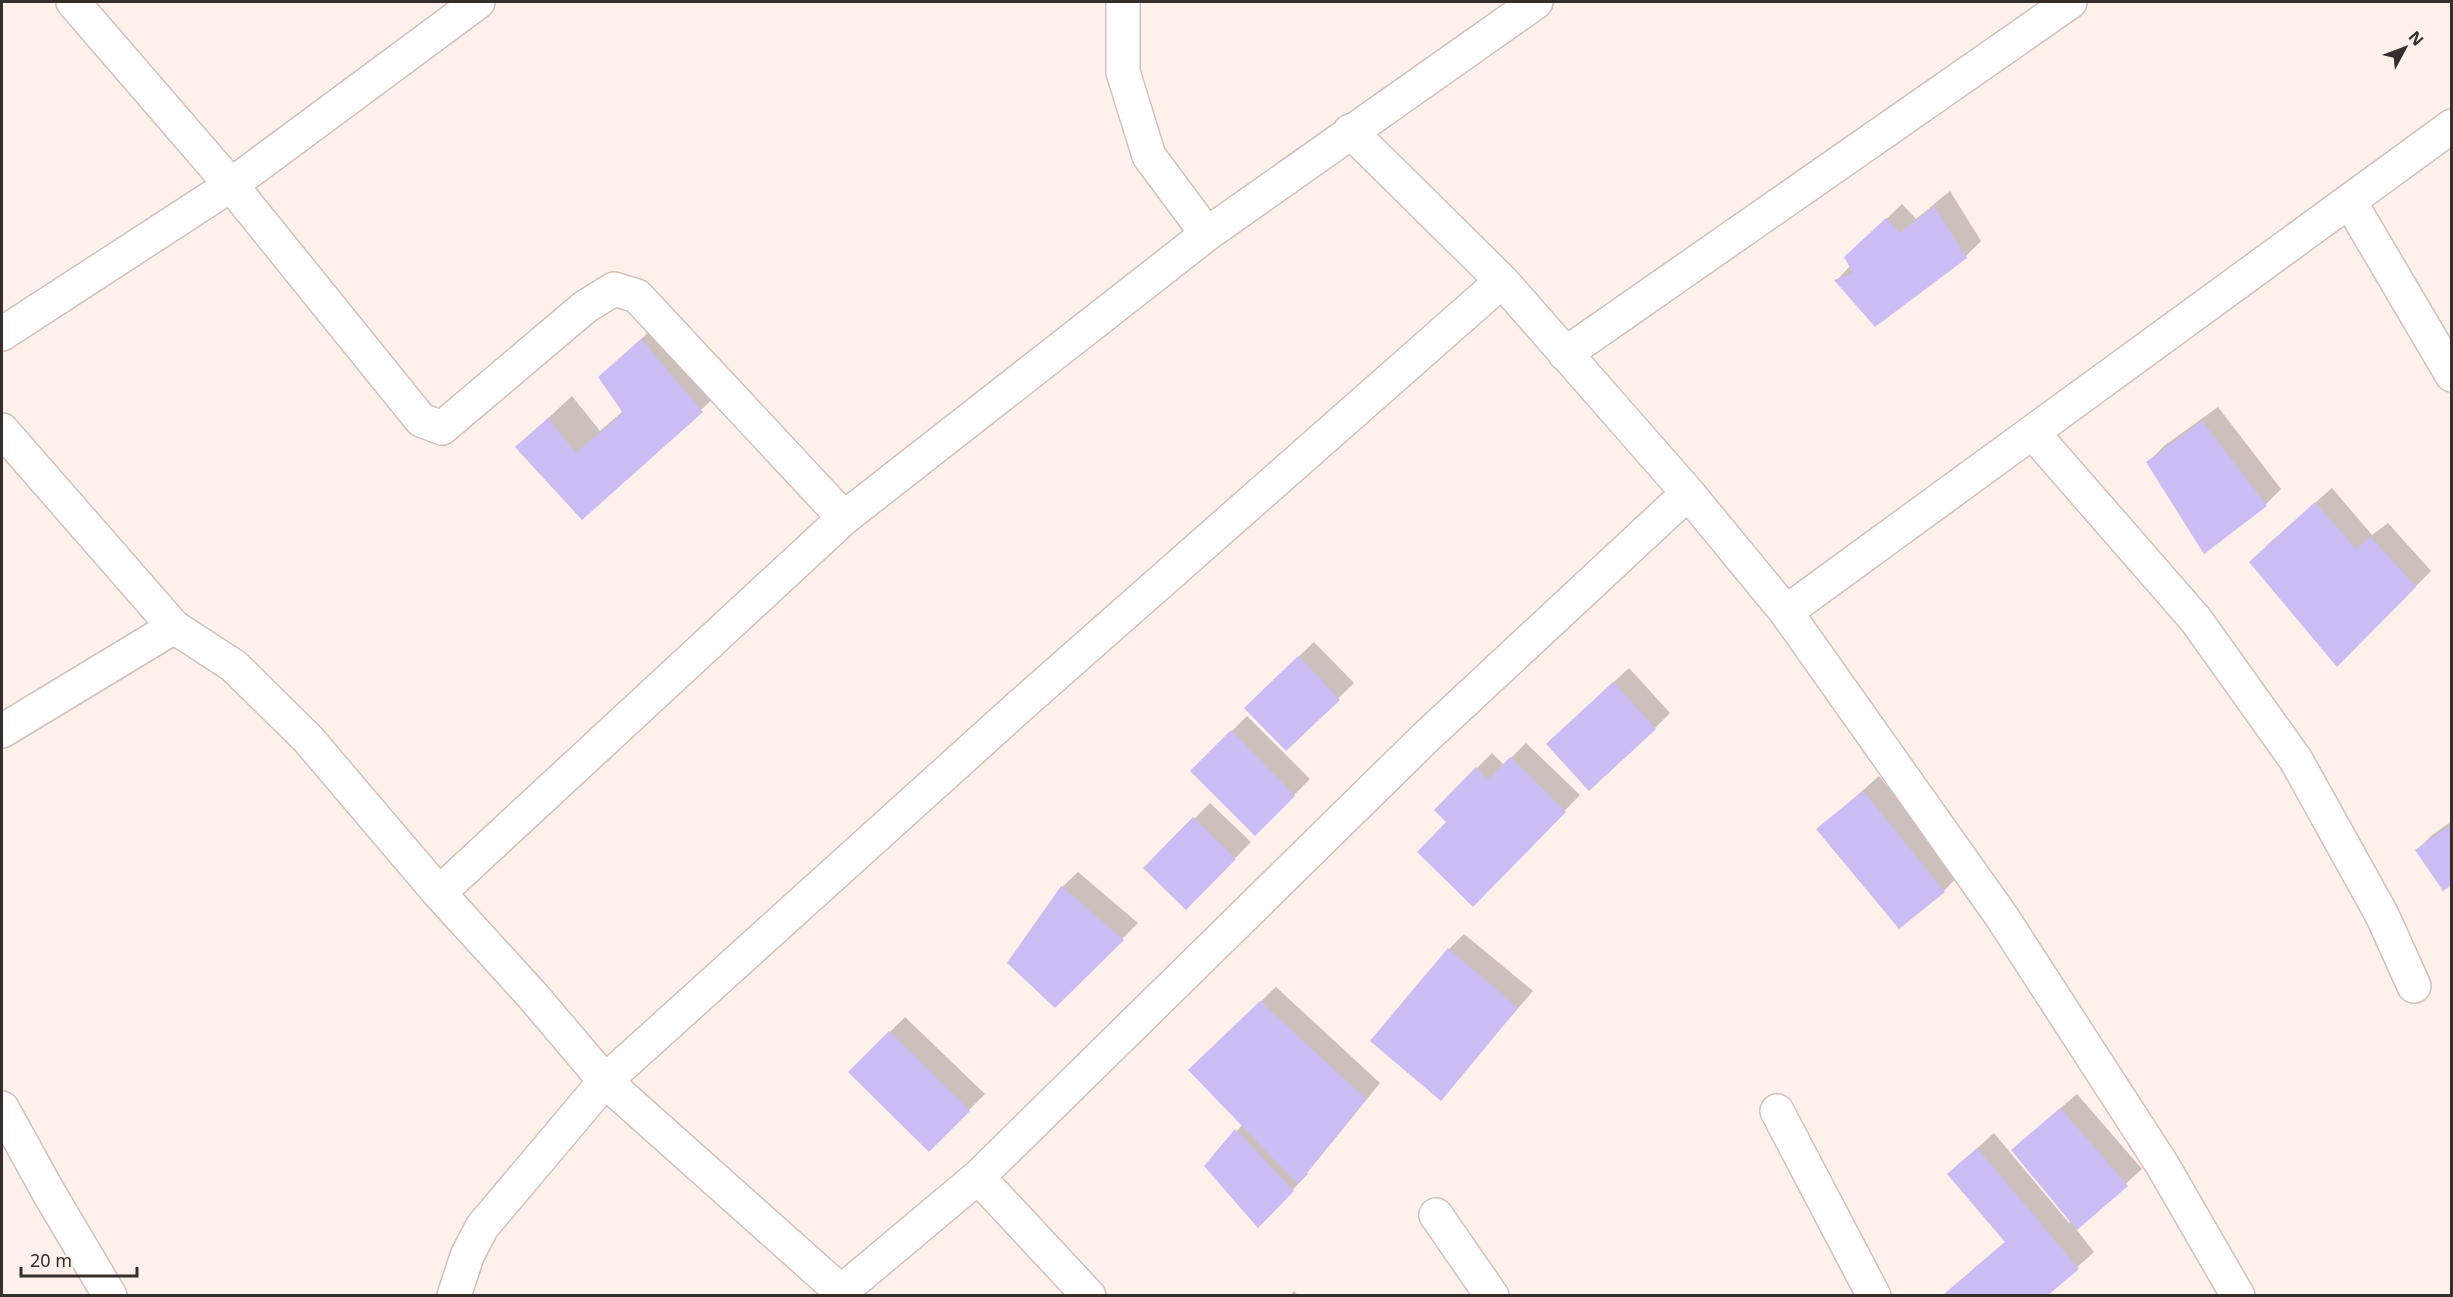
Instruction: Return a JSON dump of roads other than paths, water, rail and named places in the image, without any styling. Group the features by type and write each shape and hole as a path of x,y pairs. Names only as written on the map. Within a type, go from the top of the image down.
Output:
{"street":[{"path":"73,2 231,185 421,420 442,428 585,307 614,289 637,296 844,518"},
{"path":"2,334 231,185 478,2"},
{"path":"1123,2 1123,72 1149,156 1207,234"},
{"path":"439,893 844,518 1207,234 1536,2"},
{"path":"1565,354 2070,2"},
{"path":"1786,612 2451,126"},
{"path":"1350,131 1502,281 1688,493 1786,612 2002,917 2163,1166 2238,1296"},
{"path":"2350,202 2451,375"},
{"path":"454,1296 467,1256 482,1227 605,1081 1030,698 1502,281"},
{"path":"2,430 174,627 234,666 308,739 439,893 532,995 605,1081 844,1293 978,1177 1425,738 1688,493"},
{"path":"2033,433 2196,620 2296,760 2382,915 2414,986"},
{"path":"2,730 174,627"},
{"path":"2,1108 110,1296"},
{"path":"1777,1111 1874,1296"},
{"path":"978,1177 1089,1296"},
{"path":"1436,1215 1492,1296"}]}
